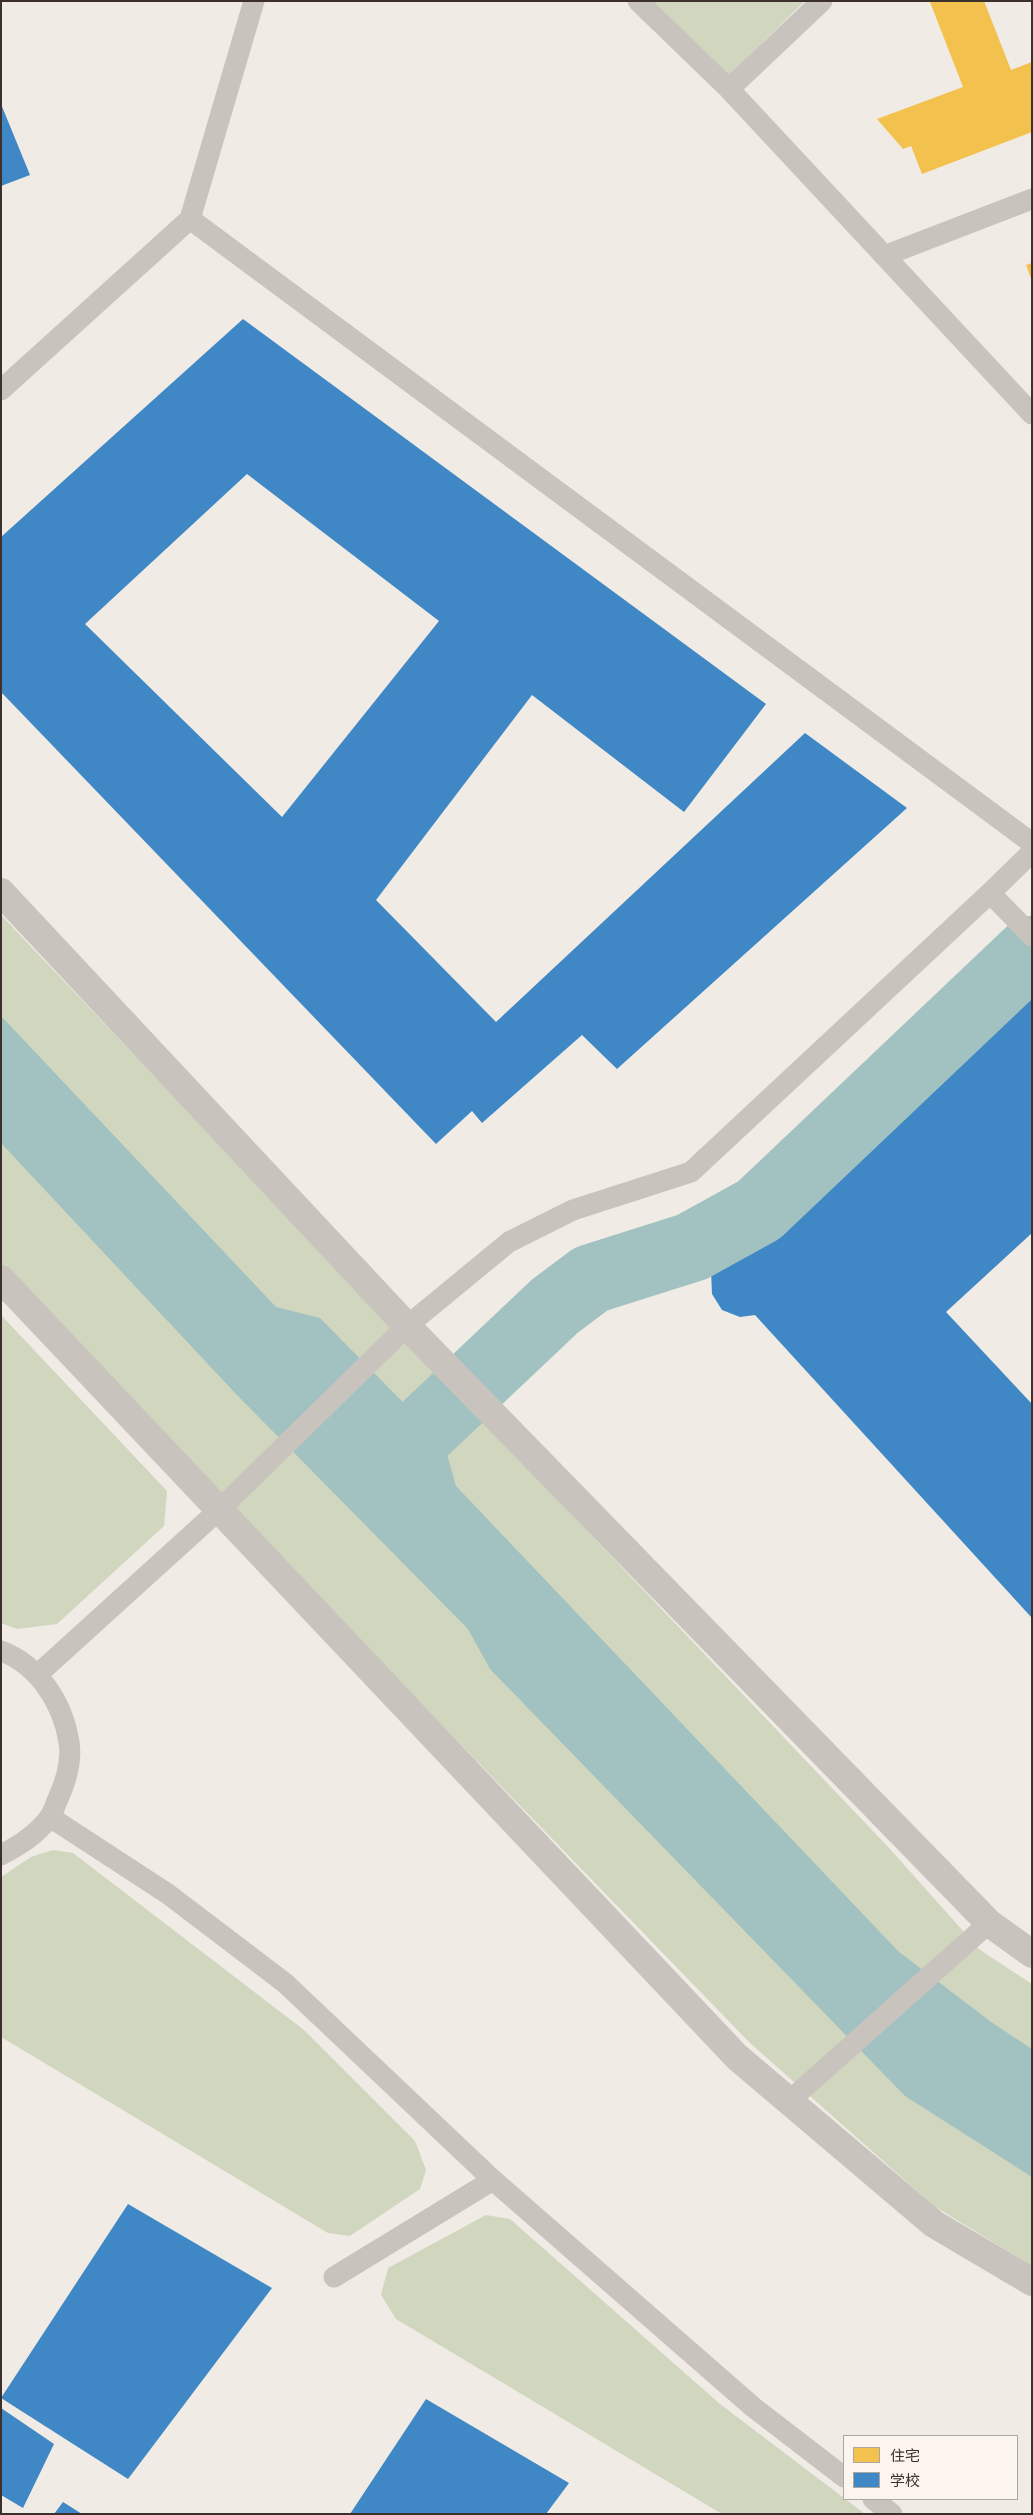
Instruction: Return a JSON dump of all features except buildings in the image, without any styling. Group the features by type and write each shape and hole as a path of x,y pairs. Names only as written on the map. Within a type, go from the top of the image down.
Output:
{"street":[{"path":"1,892 407,1326 989,1923 1032,1954"},
{"path":"1,1279 737,2057 934,2224 1032,2282"}],"lane":[{"path":"1,390 190,219 254,1"},
{"path":"638,1 728,89 1032,414"},
{"path":"728,89 822,1"},
{"path":"884,256 1032,199"},
{"path":"190,219 1032,843"},
{"path":"37,1675 220,1509 407,1326 509,1242 573,1210 691,1172 1032,852"},
{"path":"990,893 1027,931"},
{"path":"1,1652 10,1655 37,1675 59,1706 69,1743 66,1782 50,1817 25,1842 1,1855"},
{"path":"50,1817 168,1894 285,1983 493,2180 753,2407 843,2476"},
{"path":"788,2102 989,1923"},
{"path":"334,2277 493,2180"},
{"path":"874,2500 892,2514"}],"green space":[{"path":"651,1 805,1 726,78"},
{"path":"1,915 890,1849 980,1950 1032,1984 1032,2266 934,2206 750,2043 1,1270"},
{"path":"1,1315 167,1491 164,1526 57,1624 17,1629 1,1623"},
{"path":"53,1850 73,1853 304,2030 415,2141 426,2170 420,2189 350,2236 328,2233 1,2037 1,1877 31,1857"},
{"path":"486,2215 510,2219 720,2404 843,2497 843,2500 847,2500 865,2514 722,2514 396,2319 381,2295 388,2268"}],"water":[{"path":"1,1016 276,1307 320,1318 444,1444 456,1486 898,1951 991,2022 1032,2049 1032,2177 905,2096 490,1669 468,1629 236,1394 1,1143"}],"waterway":[{"path":"427,1427 555,1306 591,1279 692,1247 759,1210 1032,951"}]}
